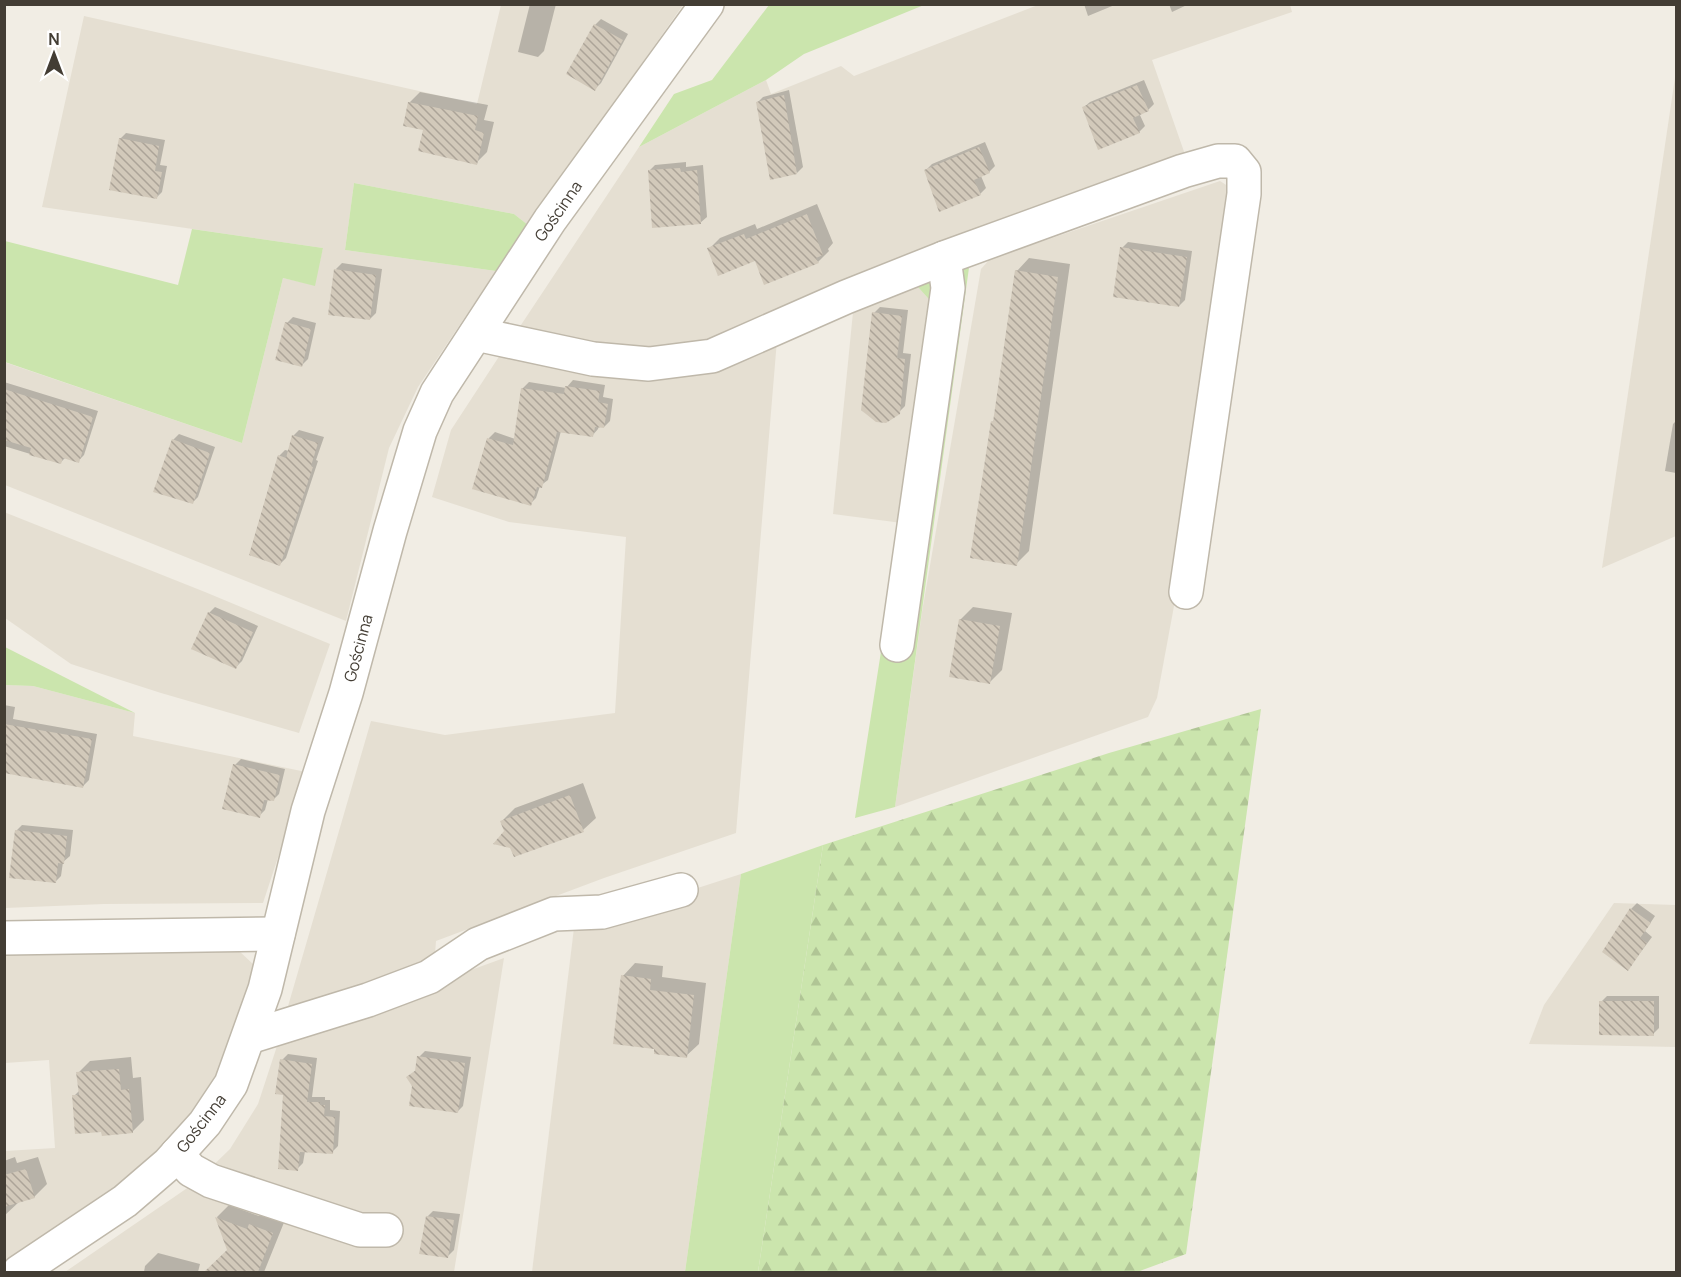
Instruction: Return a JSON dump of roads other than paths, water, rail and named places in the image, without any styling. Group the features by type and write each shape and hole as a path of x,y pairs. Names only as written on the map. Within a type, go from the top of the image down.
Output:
{"street":[{"name":"Gościnna","path":"19,1272 125,1201 177,1154 205,1123 231,1084 265,989 308,811 346,693 394,515 420,431 437,393 550,220 707,4"},
{"path":"476,334 593,359 649,364 712,356 846,297 944,258 1183,171 1218,161 1235,161 1244,172 1244,194 1186,592"},
{"path":"897,645 948,288 944,258"},
{"path":"249,1037 368,1000 429,977 478,944 554,914 602,912 681,890"},
{"path":"4,938 278,934"},
{"path":"177,1154 191,1170 211,1181 360,1230 386,1230"}]}
